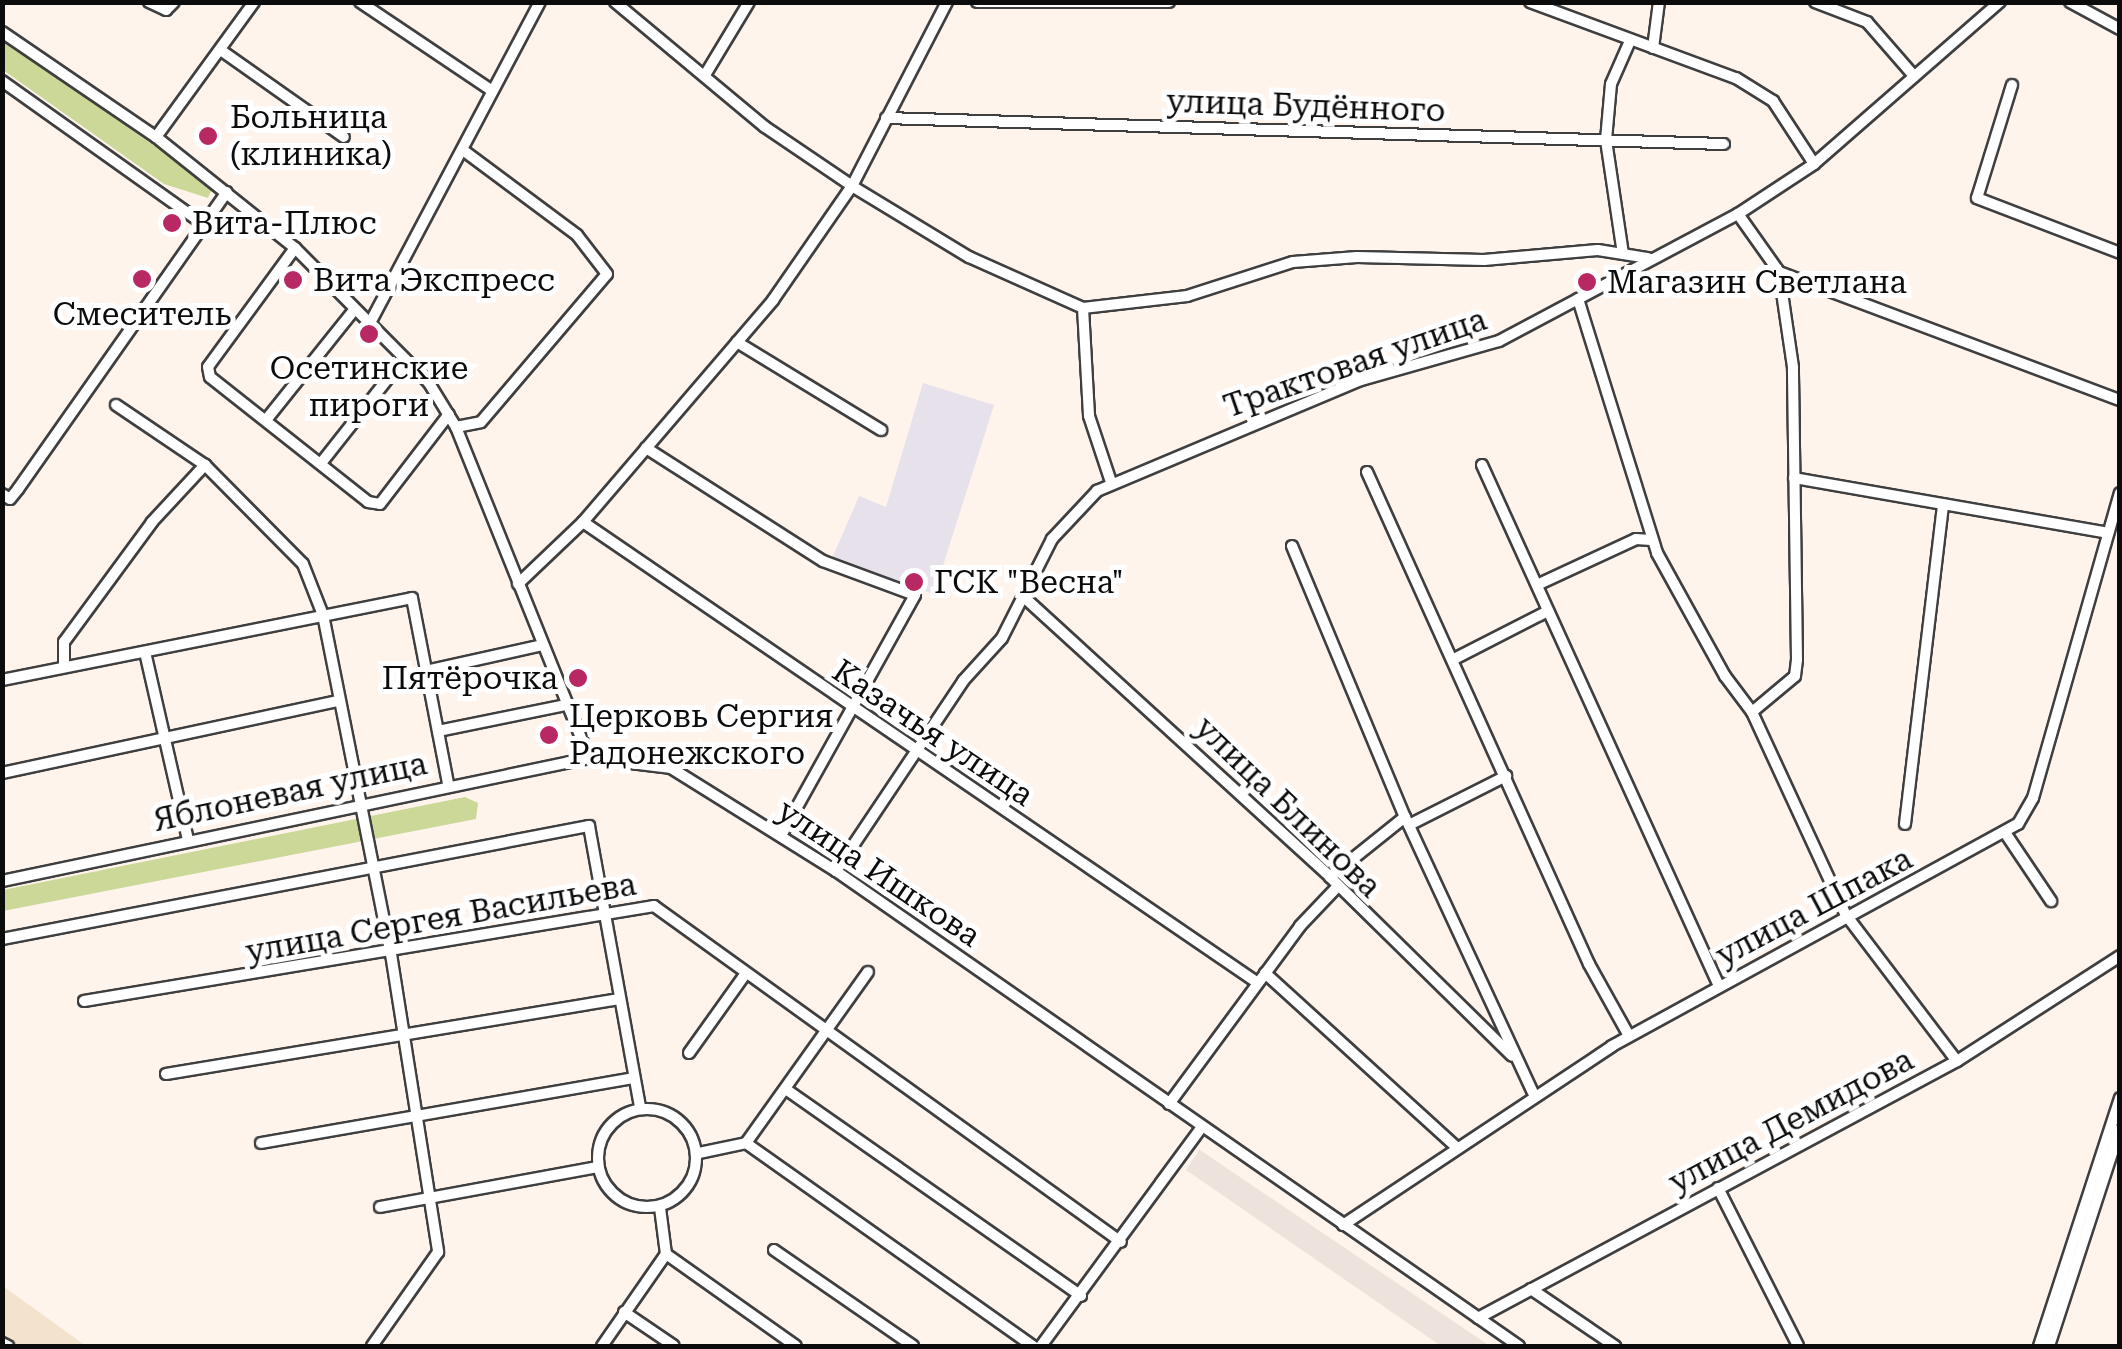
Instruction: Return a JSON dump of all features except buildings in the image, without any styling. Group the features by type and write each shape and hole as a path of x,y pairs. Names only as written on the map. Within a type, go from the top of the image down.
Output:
{"street":[{"path":"149,2 166,10 174,2"},
{"path":"156,138 254,2"},
{"path":"360,2 491,90"},
{"path":"370,323 540,2"},
{"path":"614,2 764,126 852,186 984,266 1083,308 1187,296 1293,262 1484,260 1598,250 1649,258"},
{"path":"705,76 749,2"},
{"path":"518,584 583,522 738,342 852,186 947,2"},
{"path":"976,2 1169,2"},
{"path":"1530,2 1736,78 1773,100 1814,164"},
{"path":"1654,48 1660,2"},
{"path":"1815,2 1867,22 1914,76"},
{"name":"Трактовая улица","path":"836,871 1026,599 1052,539 1111,482 1360,380 1498,341 1738,214 1814,164 2000,2"},
{"path":"2070,2 2120,29"},
{"path":"2,32 227,192 294,248 404,358 456,427 590,758"},
{"path":"1623,254 1606,140 1611,84 1630,41"},
{"path":"222,51 344,137"},
{"path":"2,81 205,224"},
{"path":"2012,86 1977,198 2120,253"},
{"name":"улица Будённого","path":"886,118 1724,144"},
{"path":"456,427 481,422 607,274 577,235 463,150"},
{"path":"6,496 227,192"},
{"path":"1738,214 1779,272 1793,368 1795,676 1752,712"},
{"path":"294,248 208,367 210,378 322,462 368,502 380,504 449,414"},
{"path":"1779,272 1950,331 2014,363 2120,400"},
{"path":"1578,299 1652,540 1725,676 1752,712 1846,915 1956,1061"},
{"path":"1083,308 1089,416 1111,482"},
{"path":"266,420 354,309"},
{"path":"738,342 882,430"},
{"path":"322,462 404,358"},
{"path":"116,405 204,465 303,564 323,615 391,954 438,1252 372,1346"},
{"path":"646,448 823,561 914,595 781,836"},
{"path":"64,666 64,642 152,522 204,465"},
{"path":"1482,466 1720,986"},
{"path":"1367,472 1628,1036"},
{"path":"1794,478 2108,533"},
{"name":"улица Шпака","path":"1343,1225 1534,1093 1628,1036 1846,915 2006,834 2033,798 2120,493"},
{"path":"1905,824 1943,504"},
{"name":"Казачья улица","path":"583,522 1258,984"},
{"path":"1538,585 1636,539 1652,540"},
{"path":"1292,546 1407,821 1512,1056 1534,1093"},
{"path":"2,680 412,598 448,784"},
{"name":"улица Блинова","path":"1026,599 1333,882 1512,1056"},
{"path":"1456,658 1548,612"},
{"path":"426,671 542,645"},
{"path":"145,652 188,839"},
{"path":"2,773 339,702"},
{"path":"438,731 566,705"},
{"name":"Яблоневая улица","path":"2,881 448,784 590,758"},
{"name":"улица Ишкова","path":"590,758 672,768 781,836 1519,1346"},
{"path":"1169,1104 1333,882 1407,821 1506,776"},
{"path":"2,939 589,826 640,1108"},
{"path":"2006,834 2050,902"},
{"name":"улица Сергея Васильева","path":"84,1001 391,954 654,906 744,976 1121,1242"},
{"name":"улица Демидова","path":"1478,1318 1956,1061 2120,956"},
{"path":"698,1153 746,1143 868,972"},
{"path":"1265,972 1456,1147"},
{"path":"689,1053 744,976"},
{"path":"166,1074 618,999"},
{"path":"261,1143 632,1078"},
{"path":"787,1090 1082,1296"},
{"path":"2039,1346 2120,1098"},
{"path":"640,1108 679,1120 698,1153 680,1198 660,1208 623,1202 598,1167 600,1139 608,1126 640,1108"},
{"path":"1041,1346 1082,1296 1200,1128"},
{"path":"2048,1346 2120,1130"},
{"path":"746,1143 1033,1346"},
{"path":"380,1206 598,1167"},
{"path":"1718,1188 1798,1346"},
{"path":"602,1346 666,1254 660,1208"},
{"path":"774,1250 912,1346"},
{"path":"666,1254 796,1346"},
{"path":"1532,1289 1616,1346"},
{"path":"624,1312 674,1346"}],"shaded area":[{"path":"923,383 994,405 934,594 831,561 859,496 886,507"},
{"path":"1200,1149 1490,1346 1441,1346 1186,1170"},
{"path":"3,1286 86,1346 3,1346"}],"green space":[{"path":"2,39 213,187 208,198 164,184 3,70"},
{"path":"465,797 478,803 476,819 3,911 3,890"}],"place":[{"name":"Больница (клиника)","path":"208,136"},
{"name":"Вита-Плюс","path":"172,223"},
{"name":"Смеситель","path":"142,279"},
{"name":"Вита Экспресс","path":"293,280"},
{"name":"Магазин Светлана","path":"1587,282"},
{"name":"Осетинские пироги","path":"369,334"},
{"name":"ГСК \"Весна\"","path":"914,582"},
{"name":"Пятёрочка","path":"578,678"},
{"name":"Церковь Сергия Радонежского","path":"549,735"}]}
